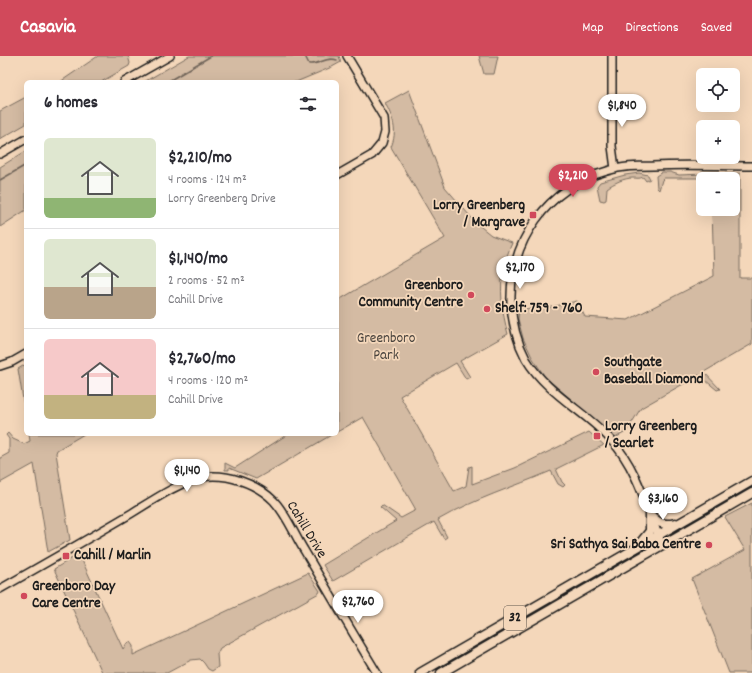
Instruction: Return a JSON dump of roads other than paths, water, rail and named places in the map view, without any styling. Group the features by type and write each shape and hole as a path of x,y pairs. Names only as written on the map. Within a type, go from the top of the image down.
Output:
{"main road":[{"name":"32","path":"420,673 752,480"},
{"name":"32","path":"441,673 752,493"},
{"path":"650,514 656,521 663,524 682,521"},
{"path":"634,549 649,533 651,525 650,514"}],"street":[{"path":"128,80 170,56"},
{"path":"339,174 372,155 382,143 385,132 384,118 347,56"},
{"path":"612,56 612,146 615,169"},
{"path":"0,154 24,140"},
{"path":"662,545 634,475 616,445 594,424 547,385 528,361 518,340 511,307 511,289 516,258 525,237 535,220 556,198 577,183 595,175 615,169 635,166 752,166"},
{"path":"0,366 12,362 24,355"},
{"name":"Cahill Drive","path":"0,589 142,506 189,481 210,476 220,476 239,480 260,491 274,501 285,517 377,673"}],"waterway":[{"path":"170,80 211,56"},
{"path":"305,56 309,64 330,59 337,60"},
{"path":"0,180 24,166"}],"place":[{"name":"Lorry Greenberg / Margrave","path":"533,215"},
{"name":"Greenboro Community Centre","path":"471,295"},
{"name":"Shelf: 759 - 760","path":"487,309"},
{"name":"Southgate Baseball Diamond","path":"596,372"},
{"name":"Lorry Greenberg / Scarlet","path":"597,436"},
{"name":"Sri Sathya Sai Baba Centre","path":"709,545"},
{"name":"Cahill / Marlin","path":"66,556"},
{"name":"Greenboro Day Care Centre","path":"24,596"}],"park label":[{"name":"Greenboro Park","path":"386,348"}]}
